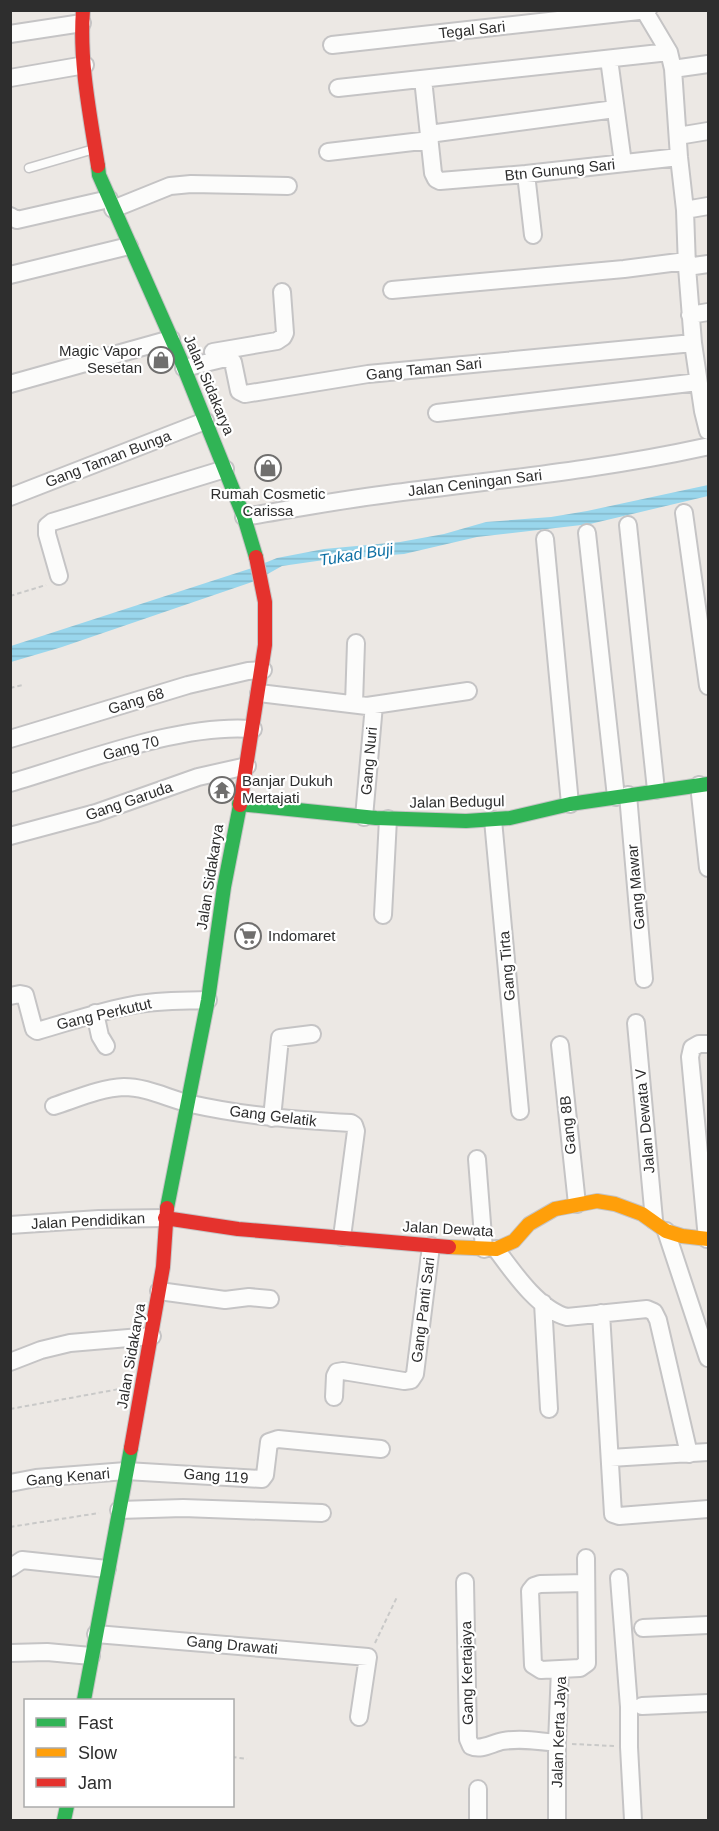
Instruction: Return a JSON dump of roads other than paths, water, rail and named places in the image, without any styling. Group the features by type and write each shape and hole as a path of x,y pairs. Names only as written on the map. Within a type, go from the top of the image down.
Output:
{"street":[{"name":"Tegal Sari","path":"332,45 646,11"},
{"name":"Jalan Ceningan Sari","path":"244,517 385,494 597,467 707,439 706,410 698,382 701,360 693,343 690,315 685,210 673,69 669,52 646,11"},
{"path":"10,34 82,17"},
{"name":"Jalan Sidakarya","path":"82,17 94,149 99,175 182,363 244,517 254,548 265,602 266,645 260,693 239,804 208,1000 165,1218 163,1267 152,1336 126,1471 112,1511 107,1569 84,1699"},
{"path":"338,88 669,52"},
{"path":"609,58 623,163"},
{"path":"673,69 708,64"},
{"path":"10,78 85,65"},
{"path":"423,80 429,137"},
{"path":"328,152 615,109"},
{"path":"678,135 708,131"},
{"name":"Btn Gunung Sari","path":"429,137 433,173 440,181 679,157"},
{"path":"526,174 533,235"},
{"path":"10,216 17,220 111,204 170,186 190,184 288,186"},
{"path":"685,210 708,206"},
{"path":"10,275 129,246"},
{"path":"392,290 686,264 708,264"},
{"path":"182,363 277,341 283,337 285,333 282,292"},
{"path":"690,315 708,312"},
{"path":"10,384 171,339"},
{"name":"Gang Taman Sari","path":"182,363 226,357 233,362 239,390 245,394 368,374 693,343"},
{"path":"437,413 698,382"},
{"name":"Gang Taman Bunga","path":"10,497 205,421"},
{"path":"59,576 47,534 47,526 52,522 225,469"},
{"path":"684,513 708,686"},
{"path":"627,525 656,790"},
{"name":"Gang Mawar","path":"587,533 644,979"},
{"path":"545,539 564,718 570,804"},
{"path":"354,704 356,643"},
{"name":"Gang 68","path":"10,739 188,685 248,670 263,670"},
{"path":"260,693 374,705 468,691"},
{"name":"Gang Nuri","path":"364,817 374,705"},
{"name":"Gang 70","path":"10,783 141,744 222,728 253,729"},
{"name":"Gang Garuda","path":"10,836 96,813 198,777 247,766"},
{"path":"704,784 708,868"},
{"name":"Jalan Bedugul","path":"239,804 388,819 493,820 531,815 570,804 704,784"},
{"path":"383,915 388,819"},
{"name":"Gang Tirta","path":"493,820 520,1111"},
{"name":"Gang Perkutut","path":"10,996 25,995 34,1029 37,1031 95,1013 156,1002 208,1000"},
{"path":"95,1013 100,1036 106,1046"},
{"name":"Jalan Dewata V","path":"636,1023 660,1226 708,1358"},
{"path":"272,1118 278,1041 282,1036 312,1034"},
{"path":"708,1044 699,1044 692,1048 690,1057 708,1239"},
{"name":"Gang 8B","path":"560,1045 577,1204"},
{"name":"Gang Gelatik","path":"54,1106 106,1090 127,1087 189,1104 272,1118 351,1123 356,1128 342,1238"},
{"path":"477,1159 490,1249 551,1311 567,1317 647,1309 654,1312 658,1320 689,1454"},
{"name":"Jalan Dewata","path":"165,1218 238,1229 490,1249 514,1241 529,1224 555,1209 597,1201 615,1204 642,1214 681,1236 708,1239"},
{"name":"Jalan Pendidikan","path":"10,1225 99,1219 165,1218"},
{"name":"Gang Panti Sari","path":"334,1397 337,1372 343,1371 404,1382 411,1380 415,1374 431,1246"},
{"path":"159,1291 225,1300 249,1297 270,1299"},
{"path":"543,1303 549,1409"},
{"path":"601,1313 612,1507 615,1515 708,1509"},
{"path":"10,1362 41,1350 70,1343 152,1336"},
{"name":"Gang 119","path":"126,1471 262,1479 266,1475 269,1443 274,1440 381,1449"},
{"path":"610,1458 708,1452"},
{"name":"Gang Kenari","path":"10,1483 36,1478 126,1471"},
{"path":"112,1511 183,1508 322,1513"},
{"name":"Jalan Kerta Jaya","path":"557,1821 560,1669 580,1668 587,1663 586,1558"},
{"path":"10,1568 22,1560 107,1569"},
{"path":"619,1578 629,1707 633,1821"},
{"name":"Gang Kertajaya","path":"465,1582 468,1739 471,1746 478,1749 493,1743 514,1740 557,1743"},
{"path":"560,1669 541,1670 533,1665 530,1591 534,1586 540,1584 586,1583"},
{"path":"643,1629 708,1626"},
{"name":"Gang Drawati","path":"96,1634 368,1657 359,1717"},
{"path":"10,1653 47,1652 92,1656"},
{"path":"642,1706 708,1703"},
{"path":"478,1788 478,1821"}],"lane":[{"path":"29,168 94,149"}],"water":[{"name":"Tukad Buji","path":"708,485 708,496 590,524 477,537 404,554 324,560 282,566 255,581 62,647 11,662 11,646 277,558 324,549 400,542 444,534 486,522 551,517 587,511"}],"place":[{"name":"Magic Vapor Sesetan","path":"161,360"},
{"name":"Rumah Cosmetic Carissa","path":"268,468"},
{"name":"Banjar Dukuh Mertajati","path":"222,790"},
{"name":"Indomaret","path":"248,936"}]}
